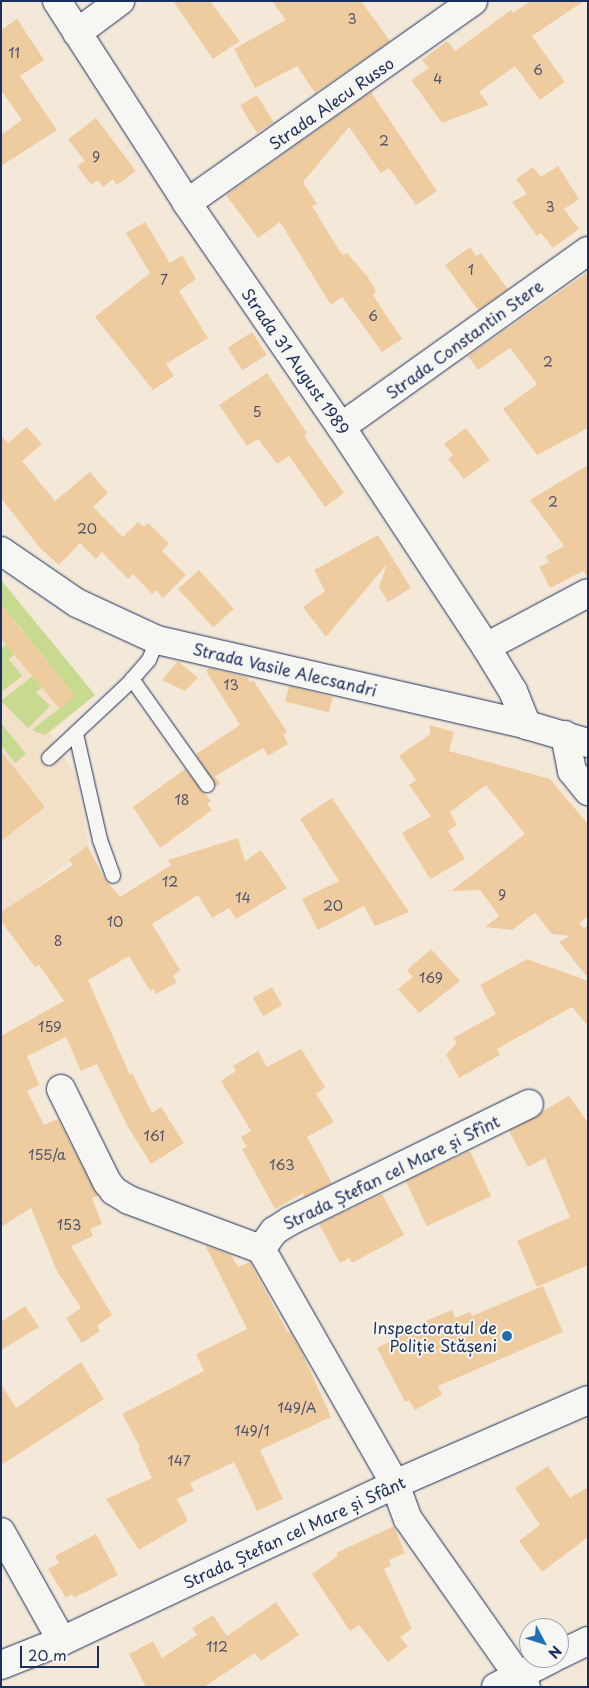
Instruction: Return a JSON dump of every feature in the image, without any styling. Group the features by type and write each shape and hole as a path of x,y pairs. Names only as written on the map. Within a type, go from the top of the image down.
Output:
{"street":[{"name":"Strada 31 August 1989","path":"57,1 187,203 342,427 486,646 513,691 527,724"},
{"path":"77,33 120,1"},
{"name":"Strada Alecu Russo","path":"187,203 473,1"},
{"name":"Strada Constantin Stere","path":"342,427 588,251"},
{"name":"Strada Vasile Alecsandri","path":"1,551 77,603 157,640 527,724 576,739"},
{"path":"486,646 588,593"},
{"path":"576,739 572,770 588,791"},
{"path":"61,1089 107,1182 114,1191 129,1200 261,1250 394,1484 408,1519 513,1683 537,1668"},
{"name":"Strada Ștefan cel Mare și Sfînt","path":"261,1250 274,1231 290,1221 528,1104"},
{"name":"Strada Ștefan cel Mare și Sfânt","path":"1,1665 62,1641 394,1484 588,1400"},
{"path":"1,1532 62,1641"},
{"path":"569,1650 588,1640"}],"lane":[{"path":"49,758 132,679 149,660 157,640"},
{"path":"132,679 207,785"},
{"path":"76,734 100,840 114,876"}],"shaded area":[{"path":"1,580 95,695 50,733 76,776 89,846 1,916"}],"green space":[{"path":"1,580 95,695 45,735 32,730 75,696 54,671 45,686 36,692 50,706 28,728 1,701 49,663 27,637 14,648 17,652 9,659 22,676 1,692 1,649 23,631 1,605"},
{"path":"1,723 26,754 15,763 1,745"}],"building":[{"path":"173,1 210,1 240,41 213,59"},
{"path":"272,1 361,1 390,41 315,93 297,66 255,88 234,49 286,20"},
{"path":"531,1 584,1 532,36 565,82 540,100 515,66 479,92 489,105 442,123 411,80 429,68 422,60 447,41 455,51 511,10 513,13"},
{"path":"17,19 44,60 20,76 57,130 1,166 1,135 22,120 1,90 1,30"},
{"path":"371,92 437,191 416,205 389,168 381,173 349,127 303,182 317,204 312,206 342,255 347,253 367,276 376,291 373,295 402,339 382,352 342,297 331,305 280,222 258,238 226,195"},
{"path":"257,95 274,122 257,133 240,106"},
{"path":"96,118 136,171 117,185 113,179 103,187 98,180 91,185 77,166 85,161 68,139"},
{"path":"558,166 579,199 564,209 579,229 553,248 541,233 537,236 512,202 527,194 516,179 533,167 541,177"},
{"path":"145,222 170,263 182,255 196,279 179,291 208,338 166,364 174,376 153,390 95,317 150,273 126,233"},
{"path":"470,247 476,256 481,253 508,289 478,310 445,265"},
{"path":"588,272 588,428 537,455 503,409 537,384 510,348 478,370 468,356"},
{"path":"252,332 267,355 242,370 228,348"},
{"path":"267,373 307,433 304,436 344,493 325,507 289,456 277,464 258,439 247,446 219,405"},
{"path":"27,427 42,444 22,461 55,501 90,472 108,493 93,507 123,537 138,522 144,527 148,523 169,543 162,551 186,575 163,598 156,590 152,594 133,574 128,579 102,552 96,559 80,543 59,565 40,548 1,498 1,436 8,443"},
{"path":"466,428 490,460 464,479 448,459 453,455 444,444"},
{"path":"588,465 588,577 583,571 550,588 539,567 549,562 546,556 564,546 530,500"},
{"path":"378,535 411,588 388,602 379,587 387,564 326,637 303,607 325,591 314,570"},
{"path":"199,570 234,609 213,627 178,589"},
{"path":"1,605 75,696 60,709 1,639"},
{"path":"178,661 198,678 185,691 162,680"},
{"path":"210,668 247,677 250,682 253,680 287,732 283,734 288,744 268,756 263,748 215,776 220,784 215,787 196,754 240,725 206,671"},
{"path":"289,686 333,697 329,712 285,702"},
{"path":"430,725 454,732 449,751 550,779 588,824 588,916 579,923 583,928 588,926 588,978 559,942 570,936 552,934 535,913 512,930 485,927 499,916 480,890 451,891 525,834 486,785 450,812 457,825 448,831 465,859 430,879 402,833 431,816 409,785 416,780 399,756 430,734"},
{"path":"1,751 45,807 1,841"},
{"path":"185,769 211,801 207,804 212,810 160,848 133,807"},
{"path":"332,798 409,912 375,926 364,906 318,930 302,899 339,881 300,819"},
{"path":"238,838 245,861 261,850 287,888 236,919 229,908 212,918 198,895 152,924 180,970 173,976 177,982 156,994 154,989 150,991 129,956 88,980 130,1075 132,1073 152,1113 161,1107 184,1143 151,1164 128,1127 97,1064 81,1071 66,1037 27,1056 39,1085 27,1091 44,1125 58,1119 98,1196 92,1198 102,1224 90,1229 93,1236 71,1246 112,1315 97,1326 100,1331 82,1343 66,1318 81,1308 57,1271 31,1208 1,1227 1,1036 64,1001 39,965 35,967 1,921 1,912 73,865 69,860 87,846 105,879 120,897 171,865 168,860"},
{"path":"431,949 460,981 419,1013 398,989 413,977 407,970"},
{"path":"527,959 588,981 588,1026 572,1007 497,1049 500,1055 459,1078 446,1055 457,1042 453,1038 496,1014 480,985"},
{"path":"272,987 282,1005 263,1016 253,998"},
{"path":"301,1049 325,1087 316,1094 334,1122 307,1137 332,1183 304,1197 303,1193 275,1209 242,1149 247,1147 241,1137 251,1131 221,1081 236,1071 233,1066 258,1051 267,1067"},
{"path":"569,1096 588,1123 588,1265 537,1287 517,1241 570,1217 545,1158 528,1167 509,1131"},
{"path":"470,1151 491,1196 427,1226 406,1181"},
{"path":"382,1194 404,1235 352,1263 349,1258 340,1263 319,1224"},
{"path":"205,1245 231,1255 238,1267 250,1262 288,1333 290,1332 304,1357 331,1417 260,1450 283,1499 257,1511 234,1462 190,1483 194,1491 177,1499 188,1521 139,1550 106,1499 152,1478 138,1448 140,1447 122,1414 204,1371 196,1354 247,1329"},
{"path":"543,1286 563,1332 438,1386 442,1395 415,1410 409,1400 405,1402 377,1348 406,1333 404,1330 452,1310 455,1318 470,1312 472,1316"},
{"path":"25,1306 39,1327 1,1350 1,1322"},
{"path":"81,1362 104,1399 1,1465 1,1384 16,1408"},
{"path":"548,1466 570,1498 588,1487 588,1537 542,1572 519,1541 540,1525 515,1488"},
{"path":"394,1526 405,1553 389,1560 391,1566 384,1569 412,1629 400,1637 408,1646 388,1662 359,1625 350,1631 312,1574 338,1556 336,1553"},
{"path":"96,1534 118,1575 74,1598 72,1594 66,1598 48,1569 59,1563 55,1556"},
{"path":"276,1602 299,1635 261,1661 255,1653 204,1687 146,1687 129,1654 153,1641 162,1658 197,1635 192,1628 213,1615 227,1636"}],"place":[{"name":"Inspectoratul de Poliție Stășeni","path":"507,1336"}]}
